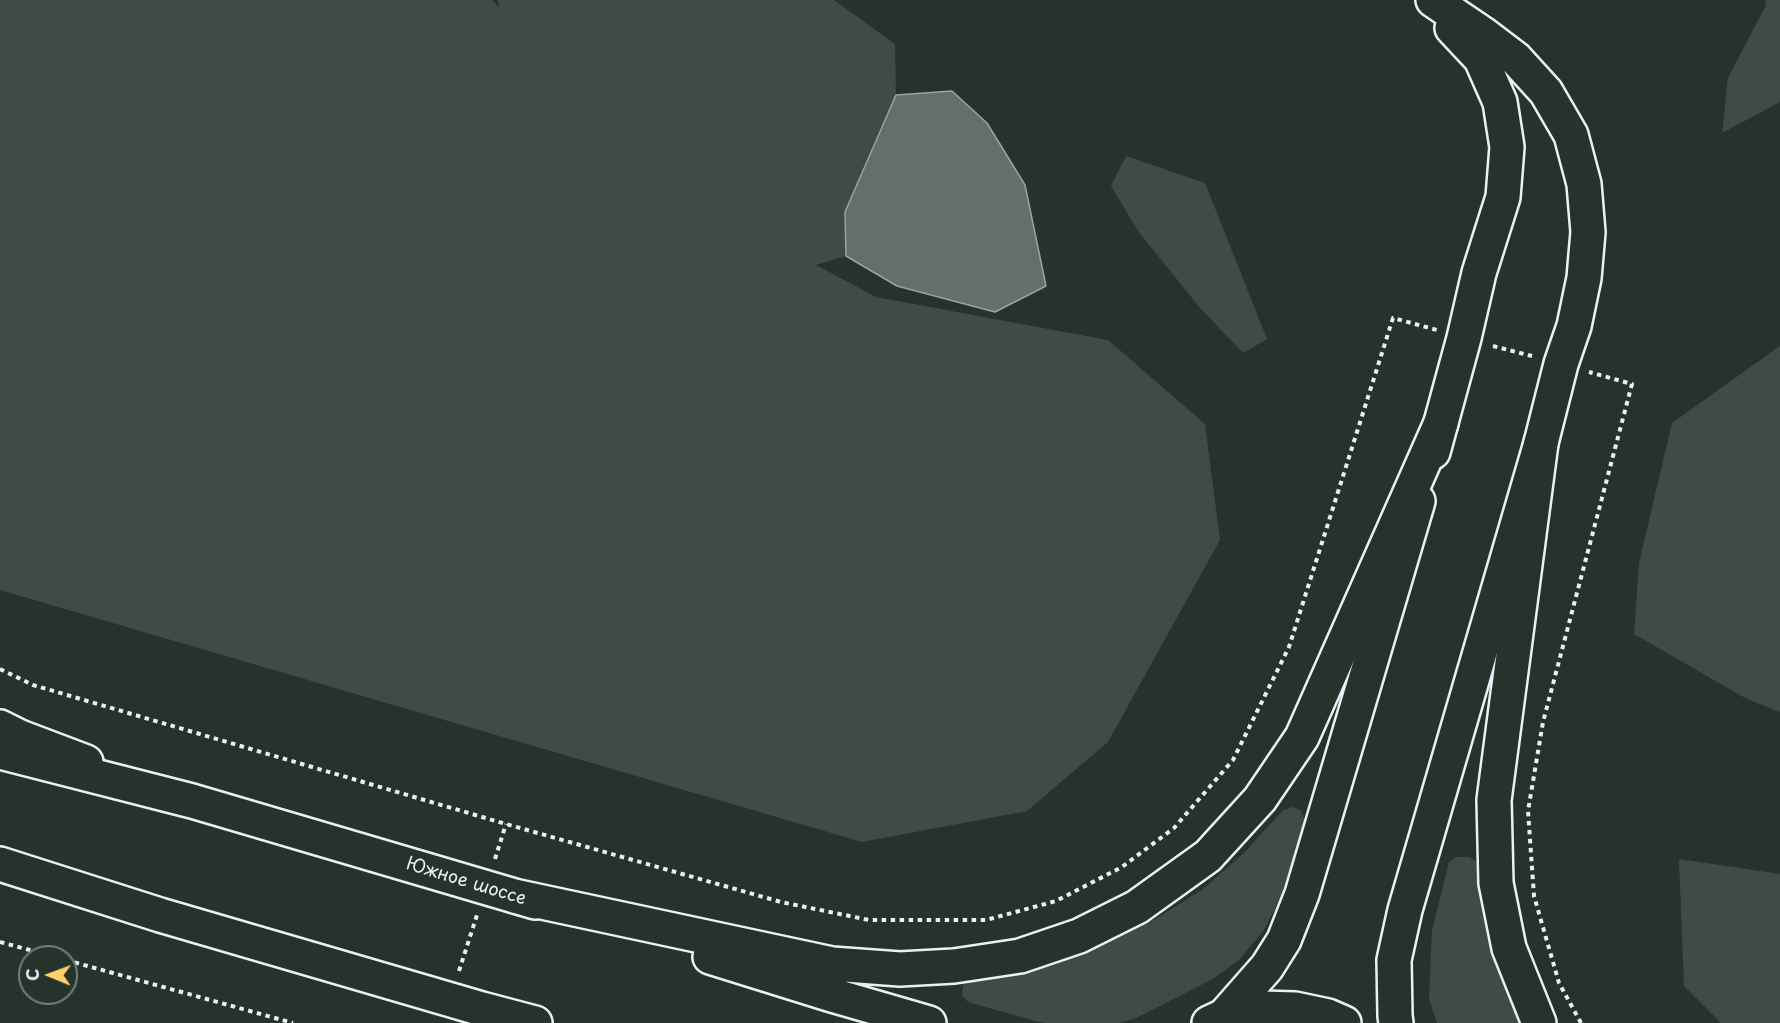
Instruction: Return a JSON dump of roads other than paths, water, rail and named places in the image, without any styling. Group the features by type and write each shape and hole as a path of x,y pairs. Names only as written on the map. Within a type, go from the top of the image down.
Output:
{"main road":[{"path":"1216,1020 1267,967 1284,940 1302,894 1441,423 1479,273 1503,197 1507,147 1500,102 1481,59 1426,0"},
{"path":"1396,1023 1394,960 1405,910 1541,443 1561,364 1574,326 1584,278 1588,232 1584,184 1571,135 1546,92 1516,59 1433,0"},
{"path":"500,891 832,964 900,969 954,966 1020,956 1079,936 1137,907 1208,856 1260,799 1302,737 1441,423"},
{"path":"1539,1023 1509,948 1496,883 1494,801 1541,443"},
{"path":"0,727 20,737 192,801"},
{"name":"Южное шоссе","path":"0,752 192,801 500,891 929,1023"},
{"path":"0,864 160,915 535,1023"},
{"path":"0,882 160,915"},
{"path":"1216,1020 1261,1008 1295,1009 1328,1016 1344,1023"},
{"path":"482,1009 519,1023"}]}
